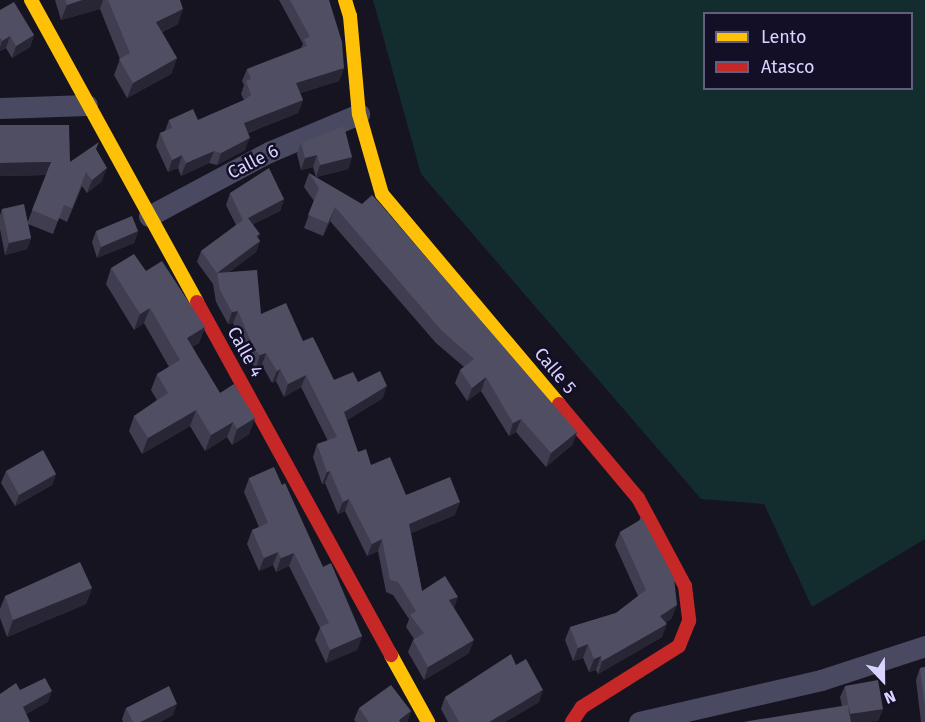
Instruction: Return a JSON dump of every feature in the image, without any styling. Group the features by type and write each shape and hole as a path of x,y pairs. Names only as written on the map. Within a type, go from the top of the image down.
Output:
{"street":[{"name":"Calle 4","path":"31,0 428,722"},
{"name":"Calle 5","path":"345,0 350,16 359,114 382,194 638,498 685,586 689,621 679,646 582,706 572,722"},
{"path":"0,108 87,105"},
{"name":"Calle 6","path":"149,216 268,153 359,114"},
{"path":"639,722 821,680 925,646"}],"green space":[{"path":"373,0 925,0 925,539 812,607 764,504 701,499 421,174"}],"building":[{"path":"65,0 82,0 67,5"},
{"path":"108,0 180,0 183,9 156,22 177,58 133,83 119,59 130,53"},
{"path":"290,0 329,0 342,42 344,68 296,83 303,100 244,123 250,138 221,153 214,151 186,163 182,155 172,160 160,133 172,128 169,120 193,109 198,120 244,100 251,95 246,81 251,79 247,69 307,46 304,39 310,37"},
{"path":"14,2 34,35 16,46 10,36 2,41 0,37 0,10"},
{"path":"0,125 69,125 70,162 99,142 96,149 107,168 92,180 86,172 72,208 64,205 58,221 32,210 51,162 0,163"},
{"path":"344,126 352,157 320,165 317,155 305,158 301,143"},
{"path":"269,168 284,199 248,218 260,234 256,236 260,241 217,273 201,251 243,220 230,193"},
{"path":"309,173 362,204 372,195 577,432 551,453 521,419 513,423 486,377 472,388 460,370 474,359 441,330 335,207 328,223 308,215 319,188"},
{"path":"24,204 31,238 9,243 2,209"},
{"path":"132,216 138,231 101,247 96,231"},
{"path":"134,254 146,271 162,261 205,327 187,338 220,393 234,384 255,418 237,429 233,422 211,435 196,410 148,438 134,416 168,393 157,374 180,360 150,308 140,314 111,268"},
{"path":"257,270 261,314 286,303 303,341 313,337 334,380 353,372 358,382 380,371 387,386 344,412 358,452 366,449 371,465 390,457 406,495 450,477 460,502 409,524 422,591 445,576 458,597 449,600 474,640 428,667 413,640 424,633 410,615 416,611 398,582 390,580 382,539 372,544 349,499 343,502 330,471 327,472 317,444 337,437 306,375 288,384 280,369 277,371 266,353 260,355 254,349 238,311 232,312 220,290 217,273"},
{"path":"43,450 56,474 19,495 6,471"},
{"path":"274,467 282,485 285,483 323,567 331,563 362,636 330,650 320,627 329,623 294,553 281,558 278,552 264,558 252,530 268,523 249,478"},
{"path":"641,516 674,578 677,605 660,616 667,624 602,661 601,656 594,659 588,644 578,648 570,627 616,613 646,590 620,532 640,520"},
{"path":"80,562 92,588 13,620 5,596"},
{"path":"511,654 516,665 526,659 543,690 489,722 459,722 445,697"},
{"path":"925,667 925,706 920,668"},
{"path":"45,678 52,691 23,707 30,722 0,722 0,694 16,683 20,690"},
{"path":"878,680 883,709 850,714 845,686"},
{"path":"391,685 411,711 399,720 400,722 369,722 359,708"},
{"path":"169,686 177,704 140,722 133,722 126,708"},
{"path":"848,705 851,722 743,722"}],"traffic: slow":[{"path":"31,0 197,302"},
{"path":"345,0 350,16 359,114 382,194 559,404"},
{"path":"391,655 428,722"}],"traffic: jam":[{"path":"197,302 391,655"},
{"path":"559,404 638,498 685,586 689,621 679,646 582,707 572,722"}]}
